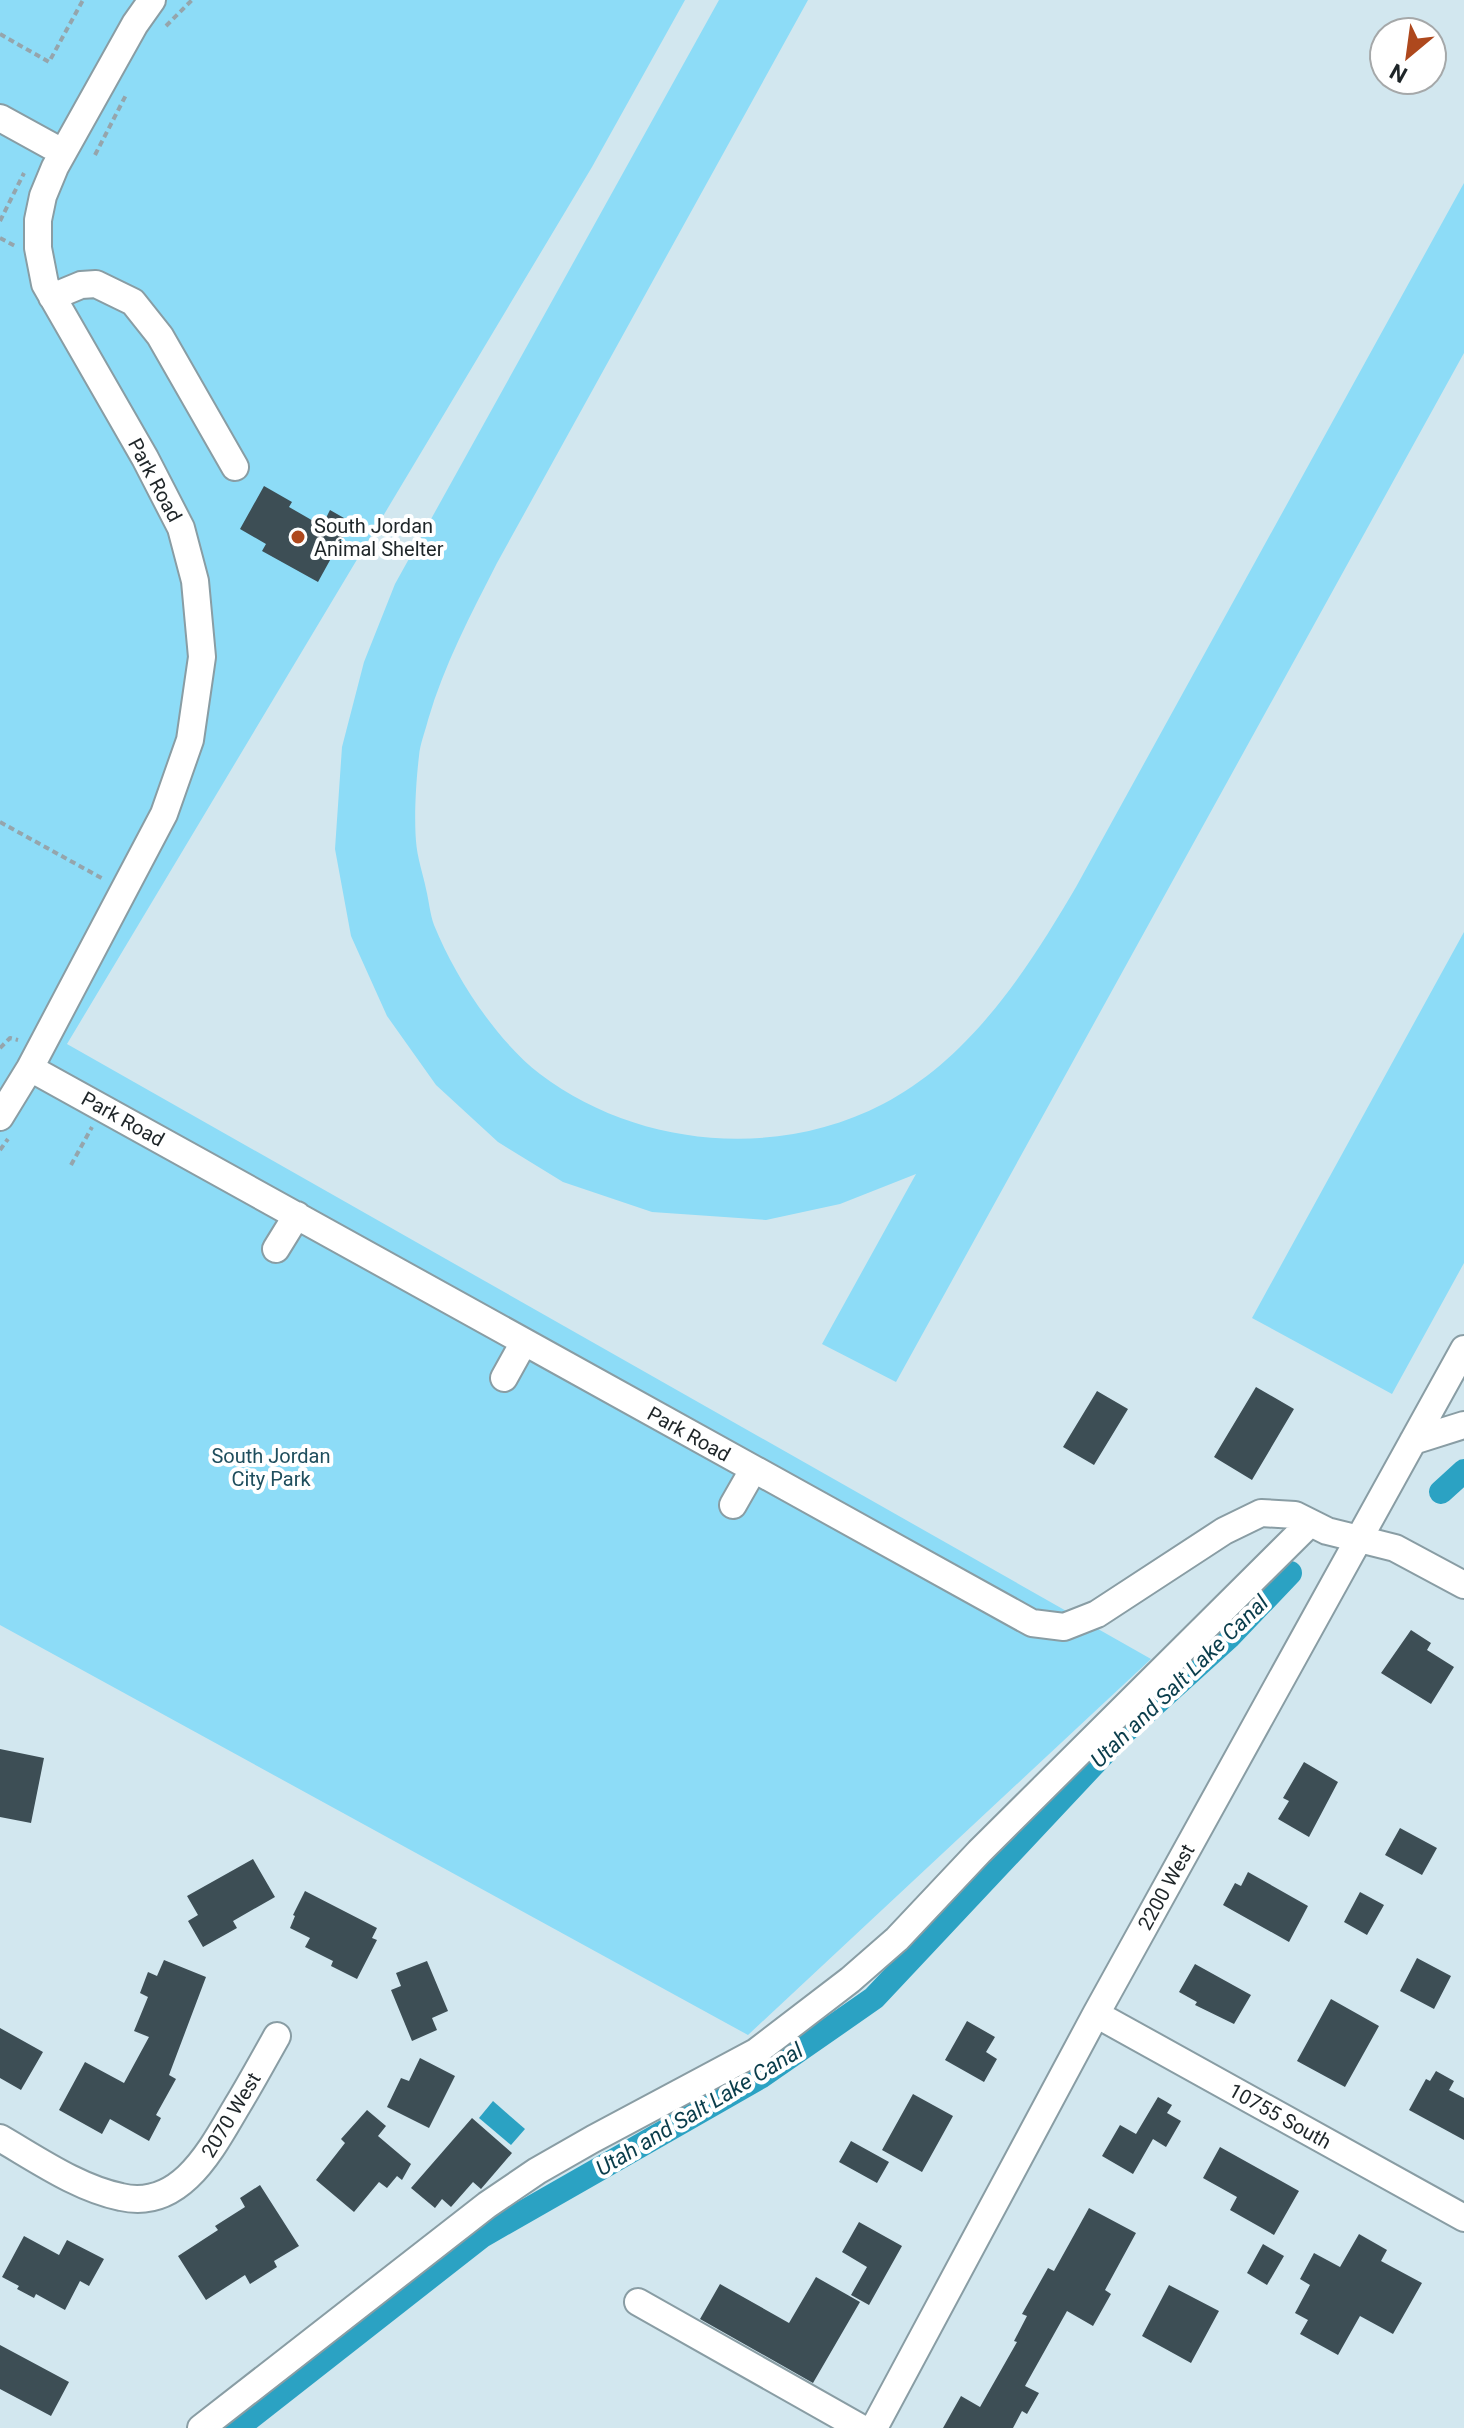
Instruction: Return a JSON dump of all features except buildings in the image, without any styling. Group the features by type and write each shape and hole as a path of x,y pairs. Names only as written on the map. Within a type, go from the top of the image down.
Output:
{"street":[{"name":"Park Road","path":"7,1125 30,1068 164,814 190,740 202,657 195,581 181,528 145,458 45,284 38,248 38,220 43,196 62,152 135,24 152,0"},
{"path":"0,118 62,152"},
{"path":"52,297 81,285 96,284 133,302 160,336 235,467"},
{"name":"Park Road","path":"30,1068 1032,1623 1064,1627 1097,1614 1224,1531 1261,1513 1295,1515 1327,1531 1395,1548 1464,1585"},
{"path":"276,1249 297,1215"},
{"path":"504,1378 524,1342"},
{"name":"2200 West","path":"874,2428 1096,2014 1464,1349"},
{"path":"1413,1441 1464,1425"},
{"path":"733,1505 753,1470"},
{"path":"201,2428 487,2205 537,2171 593,2139 756,2052 850,1980 897,1939 979,1852 1310,1523"},
{"name":"10755 South","path":"1096,2014 1464,2218"},
{"name":"2070 West","path":"0,2138 86,2186 124,2198 159,2197 205,2161 277,2036"},
{"path":"638,2302 861,2428"}],"path":[{"path":"0,34 49,62 83,0"},
{"path":"165,27 192,0"},
{"path":"95,155 126,95"},
{"path":"0,221 26,170"},
{"path":"0,238 19,248"},
{"path":"0,822 111,884"},
{"path":"0,1048 10,1038"},
{"path":"71,1165 93,1125 82,1118"},
{"path":"0,1150 7,1125"}],"green space":[{"name":"South Jordan City Park","path":"0,0 685,0 592,167 67,1044 1151,1659 748,2035 0,1625"},
{"path":"719,0 808,0 497,563 468,621 428,720 420,752 416,799 417,847 434,925 478,1006 508,1044 540,1074 578,1099 619,1117 663,1130 707,1137 753,1138 798,1133 841,1122 883,1104 914,1085 943,1063 994,1009 1038,949 1076,887 1464,183 1464,353 896,1382 822,1344 916,1174 840,1204 766,1220 652,1212 563,1182 498,1142 436,1085 387,1016 351,936 335,849 342,747 364,662 395,584"},
{"path":"1464,932 1464,1263 1392,1394 1252,1318"}],"shaded area":[{"path":"493,2101 525,2129 511,2145 479,2118"}],"waterway":[{"name":"Utah and Salt Lake Canal","path":"1441,1492 1464,1471"},
{"name":"Utah and Salt Lake Canal","path":"237,2428 482,2236 762,2076 874,1998 1123,1733 1230,1636 1290,1573"}],"place":[{"name":"South Jordan Animal Shelter","path":"298,537"}]}
